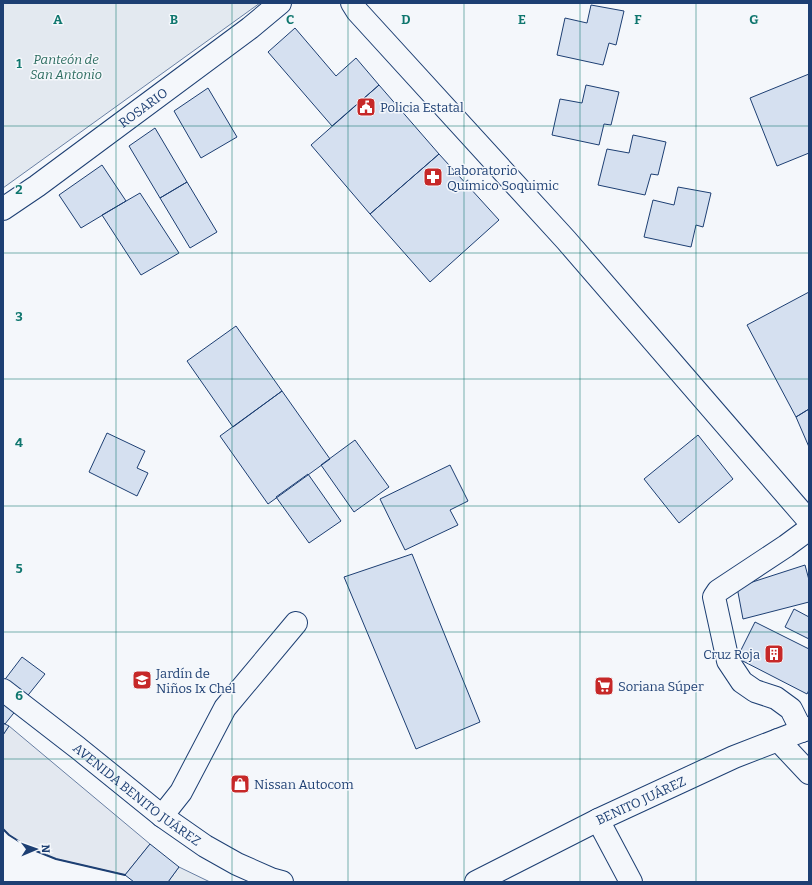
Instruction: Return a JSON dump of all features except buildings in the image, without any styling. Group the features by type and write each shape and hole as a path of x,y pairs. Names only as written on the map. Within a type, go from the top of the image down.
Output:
{"street":[{"name":"ROSARIO","path":"3,209 44,181 250,28 280,3"},
{"path":"352,3 357,11 566,240 809,521"},
{"path":"806,729 791,709 776,698 755,691 742,682 728,661 714,597 718,591 786,546 809,528"},
{"path":"162,816 181,792 225,708 296,623"},
{"name":"AVENIDA BENITO JUÁREZ","path":"3,690 162,816 205,846 237,864 271,879 282,882"},
{"name":"BENITO JUÁREZ","path":"476,882 598,820 734,757 806,729"},
{"path":"778,740 809,772"},
{"path":"598,820 631,882"}],"green space":[{"name":"Panteón de San Antonio","path":"3,3 260,3 3,188"},
{"path":"179,867 210,882 168,882"}],"shaded area":[{"path":"9,726 150,844 125,875 56,859 31,849 9,835 3,829 3,735"}],"wall":[{"path":"3,829 9,835 31,849 56,859 125,875"}],"place":[{"name":"Policia Estatal","path":"366,107"},
{"name":"Laboratorio Químico Soquimic","path":"433,177"},
{"name":"Cruz Roja","path":"774,654"},
{"name":"Jardín de Niños Ix Chel","path":"142,680"},
{"name":"Soriana Súper","path":"604,686"},
{"name":"Nissan Autocom","path":"240,784"}]}
